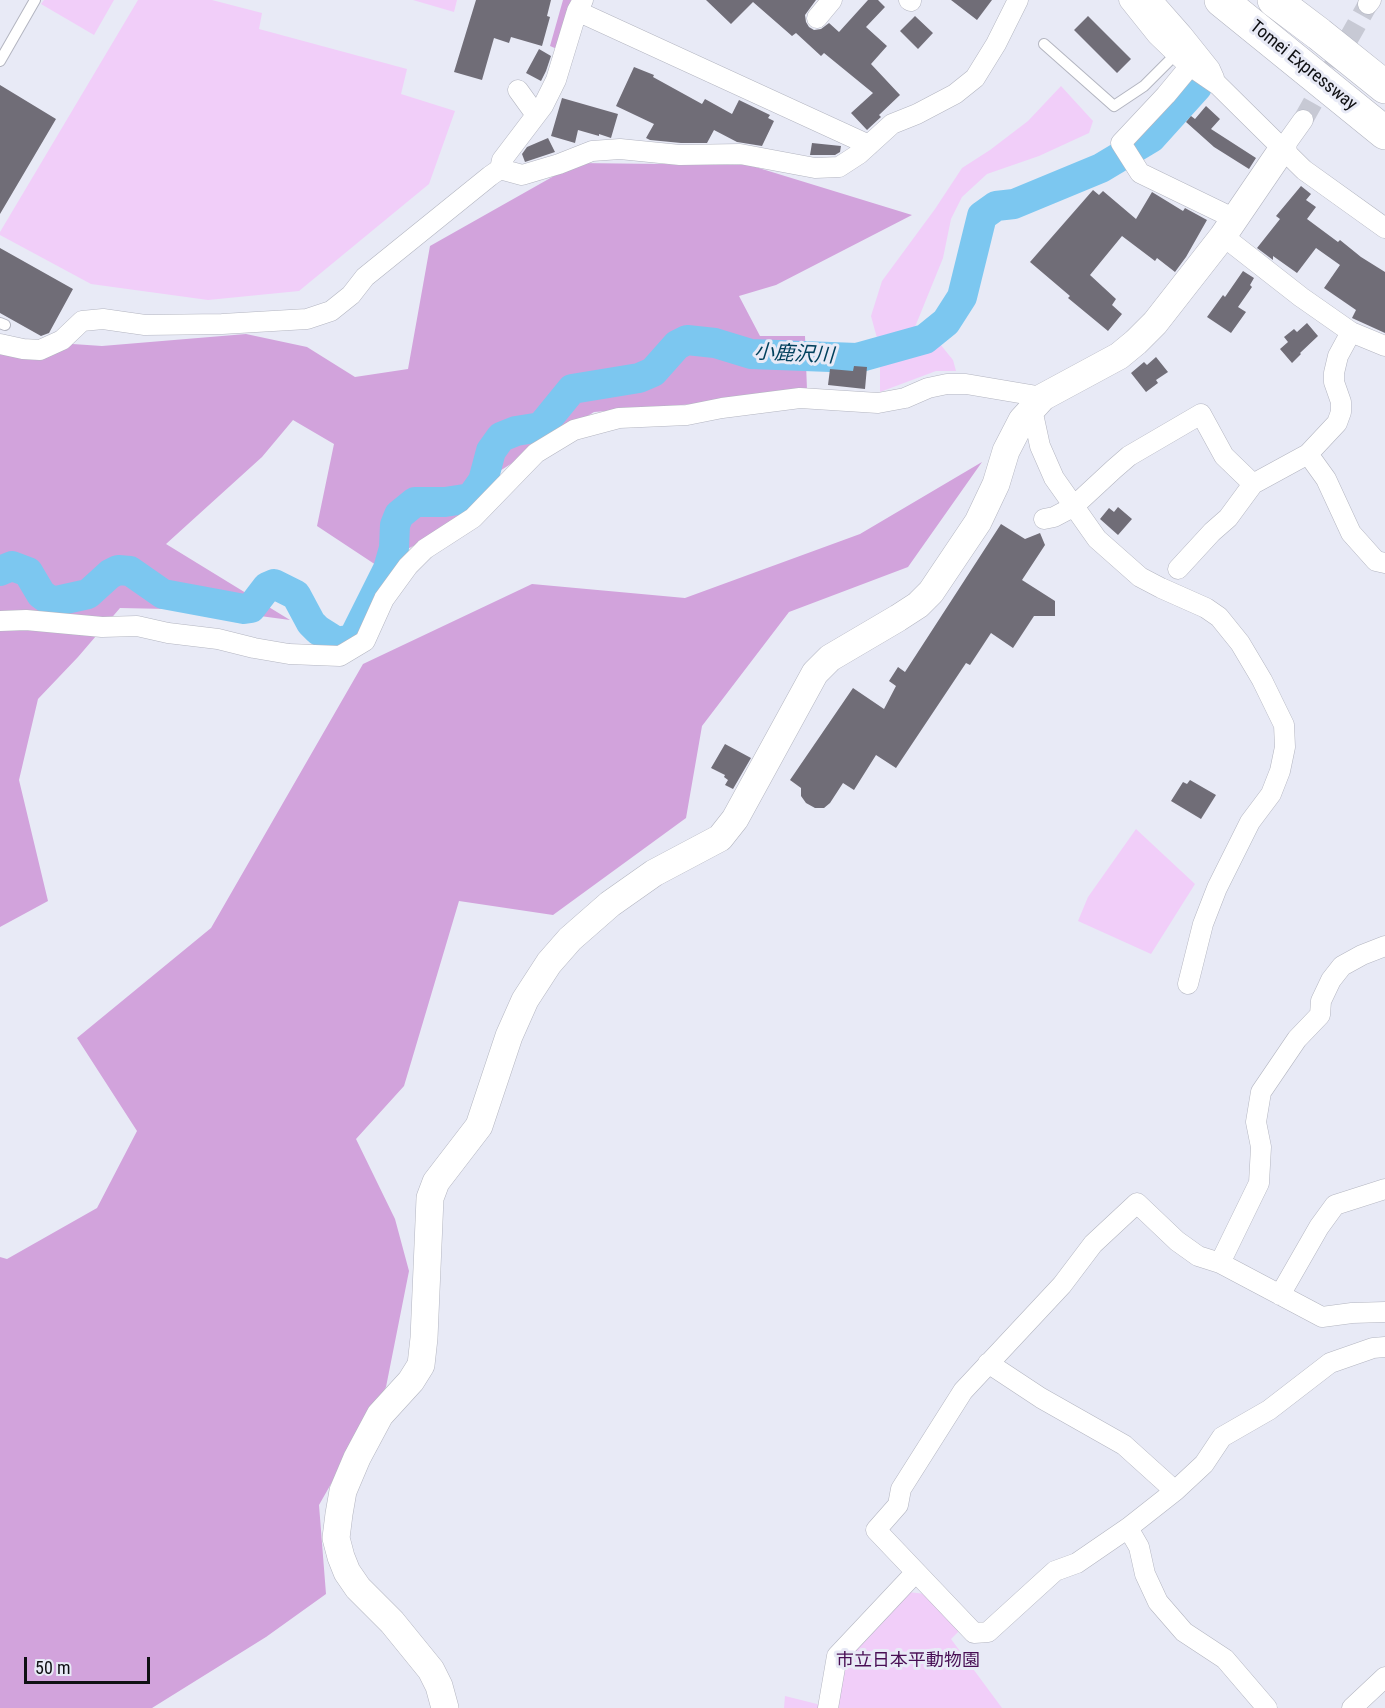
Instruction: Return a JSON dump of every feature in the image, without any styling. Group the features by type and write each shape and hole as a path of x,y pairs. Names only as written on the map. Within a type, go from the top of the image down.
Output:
{"highway":[{"name":"Tomei Expressway","path":"1221,0 1385,133"},
{"name":"Tomei Expressway","path":"1274,0 1385,87"}],"street":[{"path":"817,18 832,0"},
{"path":"500,169 522,175 592,151 620,149 680,154 740,154 815,168 839,167 859,154 892,124 955,94 975,78 996,44 1018,0"},
{"path":"1129,0 1157,35 1183,60 1218,85 1304,170 1385,228"},
{"path":"1152,0 1210,69 1218,85"},
{"path":"2,331 23,350 40,351 62,340 82,321 104,319 144,325 222,324 306,319 331,311 351,295 365,277 500,169 502,160 543,106 556,80 580,6 869,145"},
{"path":"1183,60 1166,95 1121,143 1140,173 1229,228 1301,297 1351,332 1385,346"},
{"path":"518,90 536,115"},
{"path":"445,1708 439,1686 431,1670 392,1622 358,1588 347,1572 336,1538 343,1491 357,1458 380,1415 411,1381 421,1365 430,1198 436,1182 479,1126 509,1036 525,1000 549,963 570,939 610,904 654,873 720,838 735,819 815,673 830,658 918,605 931,592 978,522 996,484 1003,459 1022,420 1037,403 1119,356 1155,323 1229,228 1303,120"},
{"path":"1178,569 1228,518 1253,484 1308,454 1337,423 1341,412 1341,402 1334,382 1334,373 1338,356 1351,332"},
{"path":"0,621 102,627 137,626 168,633 218,639 289,654 340,656 365,641 384,599 408,566 425,549 473,518 536,453 574,430 619,418 687,415 800,398 878,402 905,398 928,388 947,384 966,384 1037,403"},
{"path":"1037,403 1040,446 1054,478 1097,539 1140,577 1206,608 1219,617 1251,661 1284,725 1285,747 1280,771 1271,794 1250,822 1217,888 1203,924 1188,984"},
{"path":"1044,519 1054,517 1073,507 1130,456 1202,414 1224,456 1253,484"},
{"path":"1308,454 1326,479 1351,533 1376,561 1385,563"},
{"path":"1220,1263 1259,1184 1261,1147 1256,1122 1261,1092 1297,1039 1320,1015 1321,1001 1331,980 1342,966 1385,946"},
{"path":"1280,1295 1319,1227 1335,1205 1385,1188"},
{"path":"1385,1312 1322,1317 1220,1263 1198,1256 1177,1241 1137,1203 1093,1244 1062,1285 963,1391 901,1489 898,1505 876,1530 974,1633 988,1632 1055,1571 1077,1563 1128,1528 1175,1491 1204,1464 1222,1437 1269,1410 1330,1363 1373,1348 1385,1347"},
{"path":"988,1363 1041,1398 1124,1445 1175,1491"},
{"path":"1128,1528 1139,1547 1145,1574 1158,1602 1184,1632 1225,1659 1267,1708"},
{"path":"828,1708 837,1656 916,1572"},
{"path":"1353,1708 1385,1677"}],"lane":[{"path":"0,61 35,0"},
{"path":"1044,44 1114,106 1183,60"}],"green space":[{"path":"44,0 114,0 94,35 41,4"},
{"path":"138,0 212,0 262,13 259,29 407,69 401,94 455,111 429,184 299,291 208,300 91,284 0,235"},
{"path":"413,0 457,0 454,12"},
{"path":"1061,86 1093,121 1089,133 1039,156 987,174 962,197 951,219 943,258 915,327 877,338 871,316 882,281 962,168 1028,121"},
{"path":"936,339 953,360 956,371 936,371 880,392 880,356"},
{"path":"1136,829 1195,884 1151,954 1078,921 1088,897"},
{"name":"市立日本平動物園","path":"908,1592 926,1594 962,1628 951,1639 1002,1708 835,1708 844,1666 853,1647"},
{"name":"市立日本平動物園","path":"785,1696 833,1708 784,1708"}],"shaded area":[{"path":"563,0 574,0 557,49 550,46"},
{"path":"577,163 749,165 912,215 776,285 739,296 760,336 805,336 807,390 694,404 594,412 498,472 463,515 429,538 376,565 317,526 334,444 293,420 262,457 166,544 290,620 215,610 120,608 38,699 19,780 48,901 0,927 0,346 13,340 102,346 246,334 307,347 355,377 408,369 430,246"},
{"path":"982,462 908,567 789,612 702,726 686,818 553,915 459,901 404,1086 356,1139 395,1219 409,1271 386,1387 319,1505 326,1594 266,1637 152,1708 0,1708 0,1257 7,1259 97,1208 137,1131 77,1038 211,928 363,664 532,584 685,598 860,534"}],"building":[{"path":"476,0 551,0 547,16 550,17 542,46 511,37 509,43 494,38 482,80 454,72"},
{"path":"706,0 816,0 805,15 809,27 814,30 821,29 829,23 839,32 868,0 878,0 885,7 866,27 887,46 871,64 900,95 867,130 851,113 873,93 824,53 821,56 796,33 792,36 753,2 731,24"},
{"path":"951,0 992,0 977,20"},
{"path":"915,16 933,33 918,49 900,31"},
{"path":"1088,16 1131,59 1117,73 1074,30"},
{"path":"539,49 551,56 541,81 526,73"},
{"path":"634,67 654,75 653,77 702,104 705,99 732,114 739,100 770,115 768,118 774,121 762,146 737,142 714,130 707,143 681,143 646,138 654,124 616,106"},
{"path":"0,85 56,119 0,214"},
{"path":"562,98 618,114 611,138 578,130 575,143 551,136"},
{"path":"1206,106 1220,119 1211,129 1256,158 1249,169 1214,147 1186,122 1191,116 1195,119"},
{"path":"548,138 555,152 525,162 522,154 527,147"},
{"path":"812,143 841,146 840,152 835,155 810,155"},
{"path":"1301,186 1311,194 1306,200 1316,207 1307,219 1385,272 1385,333 1352,318 1356,310 1324,288 1340,265 1316,248 1297,273 1257,248 1280,219 1276,216"},
{"path":"1093,190 1099,195 1103,191 1136,219 1152,192 1183,211 1185,208 1207,220 1175,272 1157,258 1155,261 1122,236 1090,275 1116,299 1112,305 1122,314 1108,331 1030,262"},
{"path":"0,248 73,289 49,333 41,336 0,313"},
{"path":"1243,271 1254,278 1250,285 1252,287 1238,307 1246,312 1231,333 1207,317 1223,295 1225,297"},
{"path":"1307,323 1318,336 1292,363 1280,349 1288,342 1284,337 1294,329 1297,332"},
{"path":"1156,357 1168,372 1156,380 1158,383 1146,392 1131,373 1144,362 1147,365"},
{"path":"854,366 867,367 865,389 828,385 830,369 853,371"},
{"path":"1118,507 1132,519 1118,535 1100,519 1109,508 1114,512"},
{"path":"1001,524 1025,539 1040,533 1045,545 1022,580 1055,601 1055,616 1034,616 1013,648 991,633 970,665 966,663 896,768 876,755 854,790 843,783 824,808 815,808 806,803 801,796 801,788 790,780 853,688 884,709 896,686 889,681 898,667 905,672"},
{"path":"725,744 751,758 733,789 725,785 728,780 724,777 725,775 711,768"},
{"path":"1190,780 1216,795 1201,819 1171,801 1183,782 1187,784"}],"waterway":[{"name":"小鹿沢川","path":"0,571 12,566 28,572 41,594 52,602 88,594 110,574 118,570 130,571 163,594 244,609 251,608 267,587 274,584 296,595 311,623 318,630 337,642 353,639 388,569 394,548 395,525 399,515 415,502 445,502 471,498 483,481 491,451 501,437 516,431 541,427 572,389 639,378 653,372 677,345 687,340 715,343 751,354 857,358 925,339 946,322 962,297 982,216 996,206 1014,204 1101,168 1151,138 1197,87"}],"tunnel":[{"path":"1303,120 1368,4"}]}
